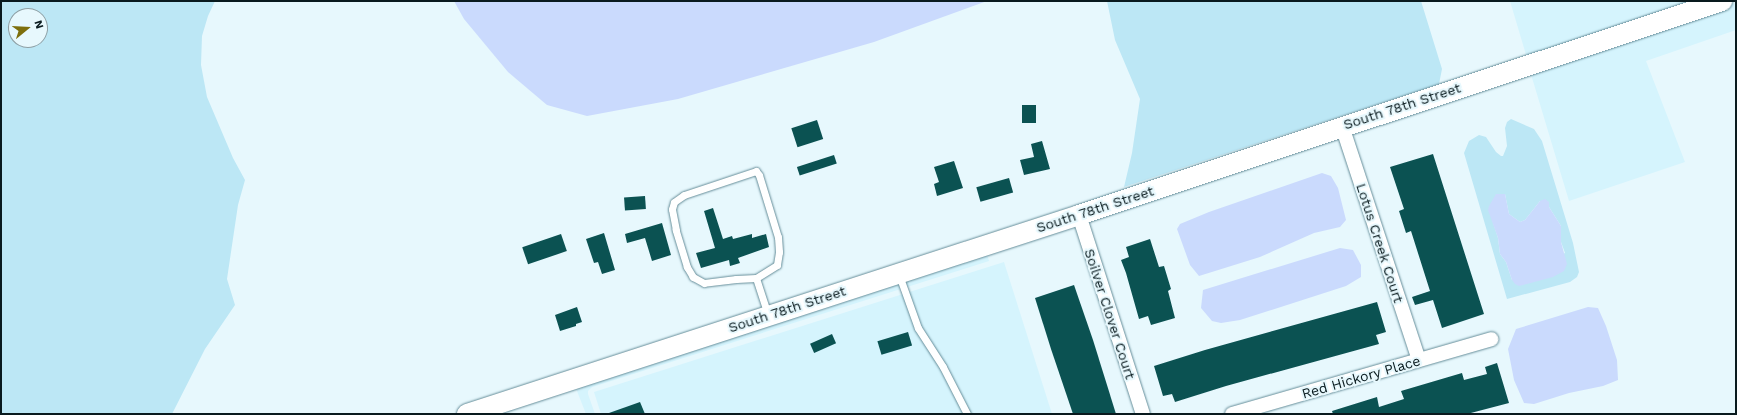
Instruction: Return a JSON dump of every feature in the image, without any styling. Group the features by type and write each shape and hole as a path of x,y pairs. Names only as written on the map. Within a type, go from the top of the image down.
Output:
{"street":[{"name":"South 78th Street","path":"467,414 1078,215 1342,126 1722,1"},
{"name":"Lotus Creek Court","path":"1342,126 1419,360"},
{"name":"Soilver Clover Court","path":"1078,215 1143,414"},
{"name":"Red Hickory Place","path":"1232,414 1490,339"}],"lane":[{"path":"756,171 759,175 778,237 779,252 777,265 756,278 736,278 704,283 693,277 687,267 676,230 672,209 674,202 684,195 756,171"},
{"path":"899,273 918,328 943,367 967,414"},
{"path":"756,278 768,315"}],"shaded area":[{"path":"1,1 215,1 208,16 202,36 201,65 207,97 233,158 245,180 238,205 227,279 235,305 205,349 172,414 1,414"},
{"path":"454,1 987,1 874,42 678,99 587,116 547,105 508,72 464,19"},
{"path":"1107,1 1421,1 1442,69 1439,84 1124,187 1132,153 1140,99 1115,40"},
{"path":"1510,1 1701,1 1527,58"},
{"path":"1736,3 1736,30 1646,61 1685,162 1569,201 1530,71"},
{"path":"1511,119 1534,129 1542,141 1573,243 1579,272 1577,277 1570,282 1507,299 1464,153 1469,141 1479,135 1486,137 1496,152 1503,156 1507,146 1505,128 1507,122","holes":["1505,194 1509,214 1520,222 1525,220 1540,201 1549,202 1549,207 1561,226 1561,242 1565,253 1512,280 1506,262 1500,254 1498,238 1489,210"]},
{"path":"1322,173 1331,176 1338,188 1346,220 1340,227 1314,233 1260,257 1199,276 1190,265 1177,229 1180,224 1209,212"},
{"path":"1496,194 1505,194 1509,214 1520,222 1525,220 1540,201 1545,199 1549,202 1549,207 1561,226 1561,242 1567,264 1564,271 1553,277 1519,286 1515,284 1512,280 1506,262 1500,254 1498,238 1488,210"},
{"path":"1340,248 1353,250 1361,265 1361,277 1346,286 1240,320 1221,323 1212,321 1201,308 1203,290"},
{"path":"986,251 989,261 592,387 588,391 588,394 595,414 586,414 575,386"},
{"path":"1004,262 1052,414 601,414 594,392"},
{"path":"1588,307 1598,308 1606,326 1617,360 1618,380 1603,386 1569,393 1534,404 1524,403 1514,380 1508,349 1516,329"}],"building":[{"path":"1022,105 1036,105 1036,123 1022,123"},
{"path":"817,120 823,139 798,147 791,128"},
{"path":"1042,141 1050,169 1024,175 1020,160 1034,157 1031,144"},
{"path":"1433,154 1484,314 1442,328 1433,300 1415,305 1412,297 1430,291 1411,231 1406,233 1399,211 1404,209 1390,167"},
{"path":"834,155 837,164 800,176 797,167"},
{"path":"954,161 963,188 937,196 934,184 939,182 934,167"},
{"path":"1009,178 1013,192 980,202 976,187"},
{"path":"645,196 646,209 625,210 624,197"},
{"path":"713,208 723,239 732,236 733,239 752,234 752,238 766,234 769,247 738,258 740,263 730,266 729,260 701,268 696,253 715,248 704,211"},
{"path":"662,223 671,255 652,261 645,238 627,243 625,234"},
{"path":"604,233 615,270 602,274 598,262 594,263 586,239"},
{"path":"561,234 567,251 528,264 522,247"},
{"path":"1150,239 1159,267 1164,266 1171,289 1168,291 1175,318 1151,325 1148,316 1139,319 1121,260 1129,257 1126,247"},
{"path":"1074,285 1116,414 1073,414 1051,349 1035,298"},
{"path":"1377,302 1386,332 1376,335 1379,344 1226,386 1175,402 1172,394 1163,396 1154,366 1205,350"},
{"path":"577,307 582,322 576,324 576,326 560,331 555,315"},
{"path":"908,332 912,345 881,355 877,341"},
{"path":"832,334 836,343 814,353 810,344"},
{"path":"1497,363 1509,403 1467,414 1333,414 1332,411 1377,397 1379,407 1404,399 1401,391 1462,373 1464,380 1487,374 1485,367"},
{"path":"640,402 645,414 609,414 609,413"}]}
